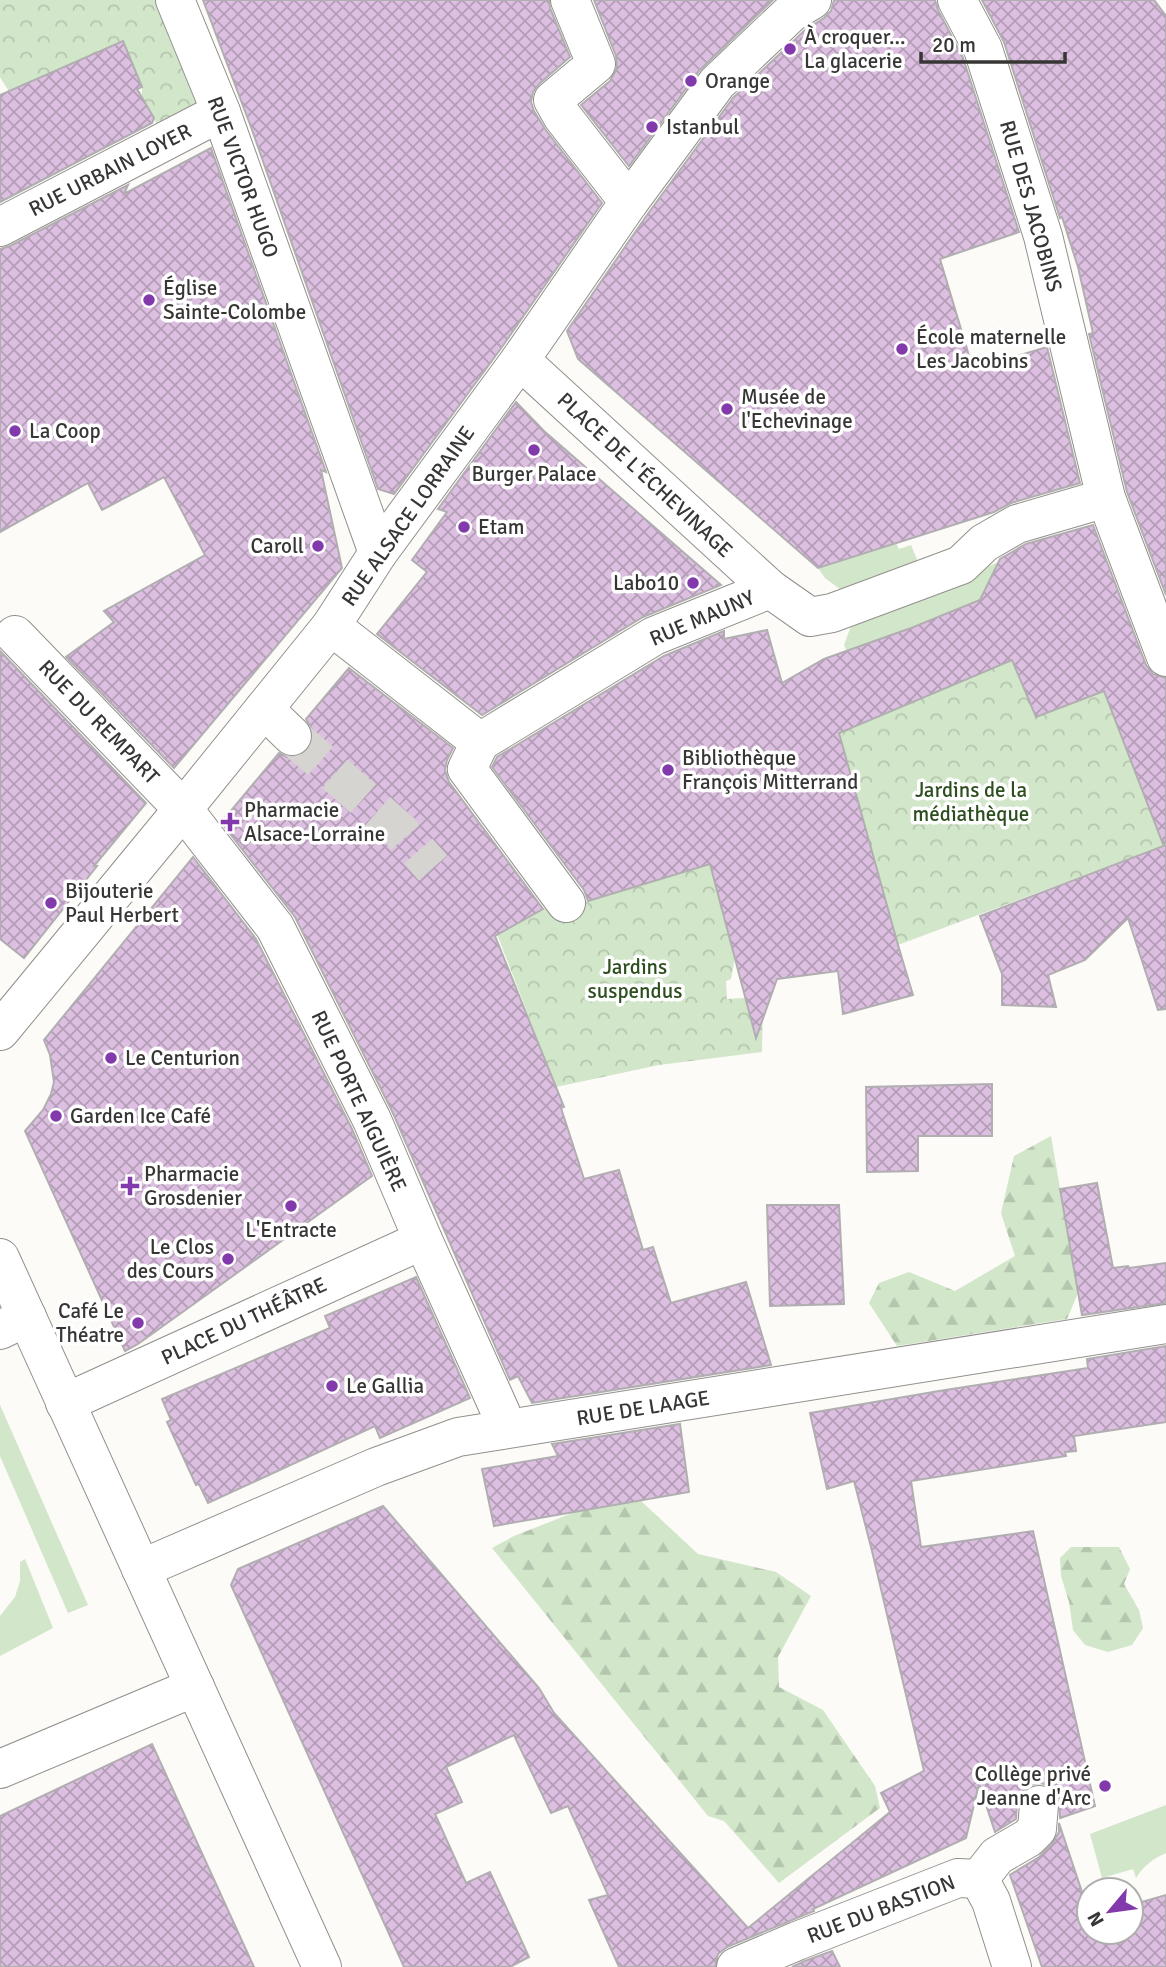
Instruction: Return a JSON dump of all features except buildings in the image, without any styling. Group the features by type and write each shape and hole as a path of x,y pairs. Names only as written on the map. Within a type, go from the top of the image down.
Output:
{"street":[{"name":"RUE VICTOR HUGO","path":"175,0 221,112 378,553"},
{"path":"570,0 596,64 553,100 562,116 629,202"},
{"name":"RUE ALSACE LORRAINE","path":"0,1031 331,626 378,553 520,360 629,202 718,83 792,12 812,0"},
{"name":"RUE DES JACOBINS","path":"957,0 983,49 1043,236 1106,498 1166,657"},
{"name":"RUE URBAIN LOYER","path":"0,227 221,112"},
{"name":"PLACE DE L'ÉCHEVINAGE","path":"520,360 769,589"},
{"name":"RUE MAUNY","path":"480,742 654,636 769,589 810,617 832,612 961,565 984,542 1017,524 1106,498"},
{"path":"331,626 480,742 467,769 566,903"},
{"name":"RUE DU REMPART","path":"15,635 183,809"},
{"path":"264,709 292,736"},
{"name":"RUE PORTE AIGUIÈRE","path":"183,809 275,927 372,1119 423,1240 479,1425"},
{"name":"PLACE DU THÉÂTRE","path":"65,1403 423,1240"},
{"path":"0,1258 13,1324 65,1403 322,1967"},
{"name":"RUE DE LAAGE","path":"141,1569 479,1425 1166,1324"},
{"path":"0,1769 195,1687"},
{"path":"979,1879 997,1856 1028,1838 1037,1829 1039,1805"},
{"name":"RUE DU BASTION","path":"736,1967 958,1878 979,1879 991,1901 1012,1967"}],"green space":[{"path":"0,0 175,0 221,112 166,141 142,97 142,87 15,101 0,77"},
{"path":"896,543 899,549 911,545 919,564 844,592 825,578 818,568"},
{"path":"999,562 1020,584 847,652 844,645 854,618"},
{"name":"Jardins de la médiathèque","path":"1012,660 1036,717 1104,691 1165,845 898,945 839,732"},
{"name":"Jardins suspendus","path":"710,864 735,957 731,979 726,981 727,999 763,997 762,1052 659,1065 556,1087 497,934 557,902 575,905"},
{"path":"1051,1136 1078,1293 1067,1319 897,1346 869,1303 879,1283 909,1272 955,1291 1015,1256 1001,1213 1014,1156"},
{"path":"0,1405 88,1605 68,1613 0,1456"},
{"path":"640,1500 698,1554 776,1572 811,1596 778,1657 779,1687 823,1710 875,1786 880,1808 779,1883 724,1821 708,1816 492,1548 514,1536 575,1512"},
{"path":"1071,1547 1119,1547 1130,1569 1124,1584 1139,1610 1143,1628 1132,1645 1108,1652 1085,1645 1073,1630 1069,1602 1061,1576 1060,1558"},
{"path":"25,1559 53,1628 0,1656 0,1616 15,1597 20,1581 20,1562"},
{"path":"1166,1805 1166,1853 1149,1863 1137,1876 1133,1869 1101,1876 1090,1834"}],"tunnel":[{"path":"292,736 401,832 433,868"}],"place":[{"name":"À croquer... La glacerie","path":"790,49"},
{"name":"Orange","path":"691,81"},
{"name":"Istanbul","path":"652,127"},
{"name":"Église Sainte-Colombe","path":"149,300"},
{"name":"École maternelle Les Jacobins","path":"902,349"},
{"name":"Musée de l'Echevinage","path":"727,409"},
{"name":"La Coop","path":"15,431"},
{"name":"Burger Palace","path":"534,450"},
{"name":"Etam","path":"464,527"},
{"name":"Caroll","path":"318,546"},
{"name":"Labo10","path":"693,583"},
{"name":"Bibliothèque François Mitterrand","path":"668,770"},
{"name":"Pharmacie Alsace-Lorraine","path":"230,822"},
{"name":"Bijouterie Paul Herbert","path":"51,903"},
{"name":"Le Centurion","path":"111,1058"},
{"name":"Garden Ice Café","path":"56,1116"},
{"name":"Pharmacie Grosdenier","path":"130,1186"},
{"name":"L'Entracte","path":"291,1206"},
{"name":"Le Clos des Cours","path":"228,1259"},
{"name":"Café Le Théatre","path":"138,1323"},
{"name":"Le Gallia","path":"332,1386"},
{"name":"Collège privé Jeanne d'Arc","path":"1105,1786"}]}
